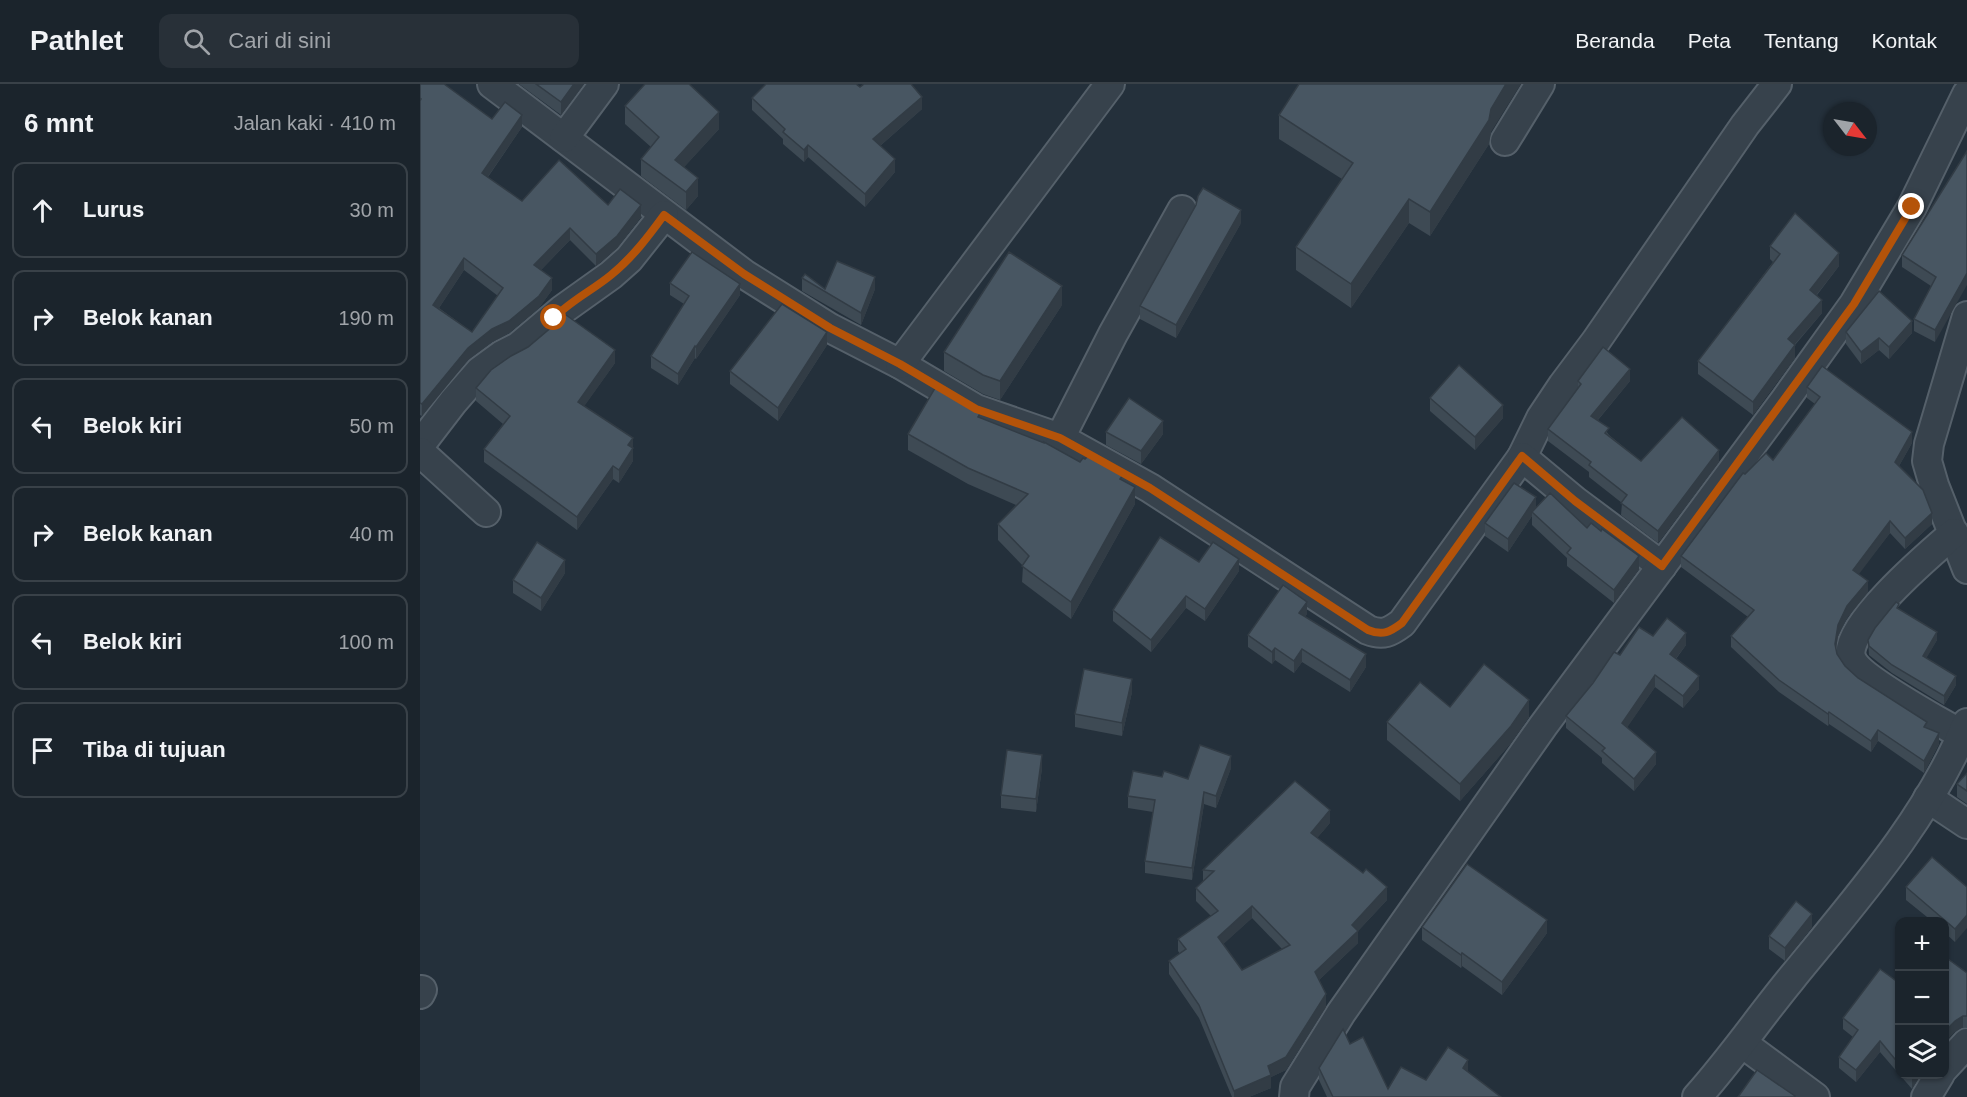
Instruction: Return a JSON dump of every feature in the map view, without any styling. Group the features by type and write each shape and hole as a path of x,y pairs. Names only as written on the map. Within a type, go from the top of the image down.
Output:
{"street":[{"path":"492,84 744,274 830,328 900,364 976,409 1060,438 1150,488 1368,630 1379,634 1390,632 1402,623 1522,456 1541,418 1563,385 1596,341 1745,125 1778,84"},
{"path":"564,138 604,84"},
{"path":"900,364 1110,84"},
{"path":"1505,141 1540,84"},
{"path":"1294,1097 1295,1087 1341,1013 1543,726 1854,304 1912,207 1967,94"},
{"path":"1060,438 1113,334 1182,210"},
{"path":"420,445 480,371 518,347 562,310 611,275 629,259 664,215"},
{"path":"1967,316 1929,444 1927,461 1967,569"},
{"path":"420,452 486,512"},
{"path":"1522,456 1575,501 1662,566"},
{"path":"1697,1097 1743,1043 1780,992 1894,852 1917,819 1964,729 1878,684 1854,664 1850,656 1850,646 1863,624 1897,583 1954,533"},
{"path":"1928,798 1967,824"},
{"path":"1743,1043 1815,1097"},
{"path":"1949,1063 1967,1043"},
{"path":"1926,1097 1937,1079"}],"building":[{"path":"420,84 444,84 492,119 505,102 522,115 482,173 522,201 559,160 608,205 620,189 641,205 617,236 596,254 570,228 534,265 552,278 539,296 509,321 492,329 468,348 422,404 420,403","holes":["464,258 503,288 472,332 433,305"]},
{"path":"536,84 574,84 561,102"},
{"path":"645,84 689,84 719,112 675,160 698,178 686,192 641,159 659,137 625,106"},
{"path":"766,84 856,84 860,87 864,84 911,84 922,97 873,139 895,159 865,194 808,145 804,150 783,132 785,129 752,98"},
{"path":"1299,84 1506,84 1491,109 1489,120 1430,212 1409,199 1351,284 1296,247 1353,163 1279,115"},
{"path":"1967,151 1967,273 1935,330 1914,319 1936,277 1902,255"},
{"path":"1203,188 1241,210 1176,325 1140,306 1196,205"},
{"path":"1795,213 1839,253 1810,290 1822,300 1788,339 1795,345 1753,402 1698,361 1780,254 1770,246"},
{"path":"692,252 740,284 695,346 678,374 651,356 689,296 670,283"},
{"path":"1009,252 1062,286 1000,381 983,375 944,352"},
{"path":"837,261 875,277 861,313 802,278 805,274 825,289"},
{"path":"1879,291 1912,321 1889,347 1879,338 1861,352 1846,332"},
{"path":"782,304 827,332 778,408 730,371"},
{"path":"566,315 615,350 578,402 633,438 628,445 633,448 619,470 613,466 577,517 484,449 510,416 476,388 491,370 528,347"},
{"path":"1603,347 1630,369 1591,416 1609,428 1605,433 1641,461 1682,417 1719,450 1658,531 1621,503 1627,495 1589,465 1591,462 1548,429 1581,384 1578,381"},
{"path":"1459,365 1503,405 1475,437 1430,398"},
{"path":"1822,366 1912,432 1895,462 1923,490 1932,513 1905,538 1890,521 1853,570 1868,581 1847,606 1838,625 1835,644 1837,654 1845,666 1858,678 1927,722 1924,727 1939,733 1924,761 1878,730 1871,741 1779,680 1731,636 1754,610 1681,556 1743,473 1745,474 1766,453 1773,460 1820,397 1807,387"},
{"path":"935,388 981,412 978,417 1044,442 1080,462 1088,456 1123,475 1120,479 1135,487 1071,602 1022,566 1029,556 998,524 1028,494 968,468 908,434"},
{"path":"1129,398 1163,421 1141,451 1106,432"},
{"path":"1514,483 1536,497 1508,539 1485,523"},
{"path":"1550,493 1587,528 1591,523 1639,556 1614,590 1567,553 1571,548 1532,512"},
{"path":"1160,537 1199,562 1213,542 1239,559 1205,609 1186,596 1151,640 1113,610"},
{"path":"537,542 565,560 541,598 513,580"},
{"path":"1283,585 1307,602 1299,613 1366,654 1350,680 1302,649 1294,661 1275,648 1272,652 1248,635"},
{"path":"1896,602 1899,604 1897,608 1937,632 1923,656 1956,676 1944,696 1892,665 1869,646 1868,640 1875,628"},
{"path":"1667,618 1686,633 1670,654 1699,676 1683,696 1655,675 1622,723 1656,752 1634,779 1602,751 1605,748 1566,716 1614,652 1620,655 1639,627 1653,636"},
{"path":"1484,664 1529,700 1511,726 1460,784 1387,722 1420,682 1450,707"},
{"path":"1084,669 1132,679 1122,723 1075,714"},
{"path":"1200,745 1231,756 1216,796 1204,792 1192,868 1145,861 1155,800 1128,796 1133,771 1162,777 1164,771 1188,779"},
{"path":"1007,750 1042,755 1036,799 1001,795"},
{"path":"1967,773 1967,791 1957,784"},
{"path":"1295,781 1330,810 1311,833 1363,873 1366,869 1387,887 1352,925 1358,931 1315,972 1326,994 1286,1057 1268,1066 1271,1075 1234,1091 1199,1005 1169,961 1186,949 1178,939 1218,911 1196,888 1214,871 1203,870","holes":["1252,906 1290,945 1242,970 1218,937"]},
{"path":"1932,857 1967,887 1967,915 1955,929 1949,924 1949,917 1941,917 1906,887"},
{"path":"1467,864 1547,920 1502,982 1422,927"},
{"path":"1796,901 1812,914 1785,948 1769,936"},
{"path":"1949,960 1967,973 1967,1016 1955,1021 1949,1027"},
{"path":"1880,969 1895,980 1895,1059 1880,1041 1856,1070 1839,1057 1858,1030 1843,1018"},
{"path":"1343,1029 1350,1044 1363,1037 1388,1089 1401,1067 1426,1080 1448,1047 1468,1060 1463,1068 1501,1097 1333,1097 1319,1068"},
{"path":"1757,1070 1795,1096 1738,1097"}],"route":[{"path":"554,318 629,259 664,215 744,274 830,328 900,364 976,409 1060,438 1150,488 1368,630 1379,634 1390,632 1402,623 1522,456 1575,501 1662,566 1854,304 1912,207"}]}
